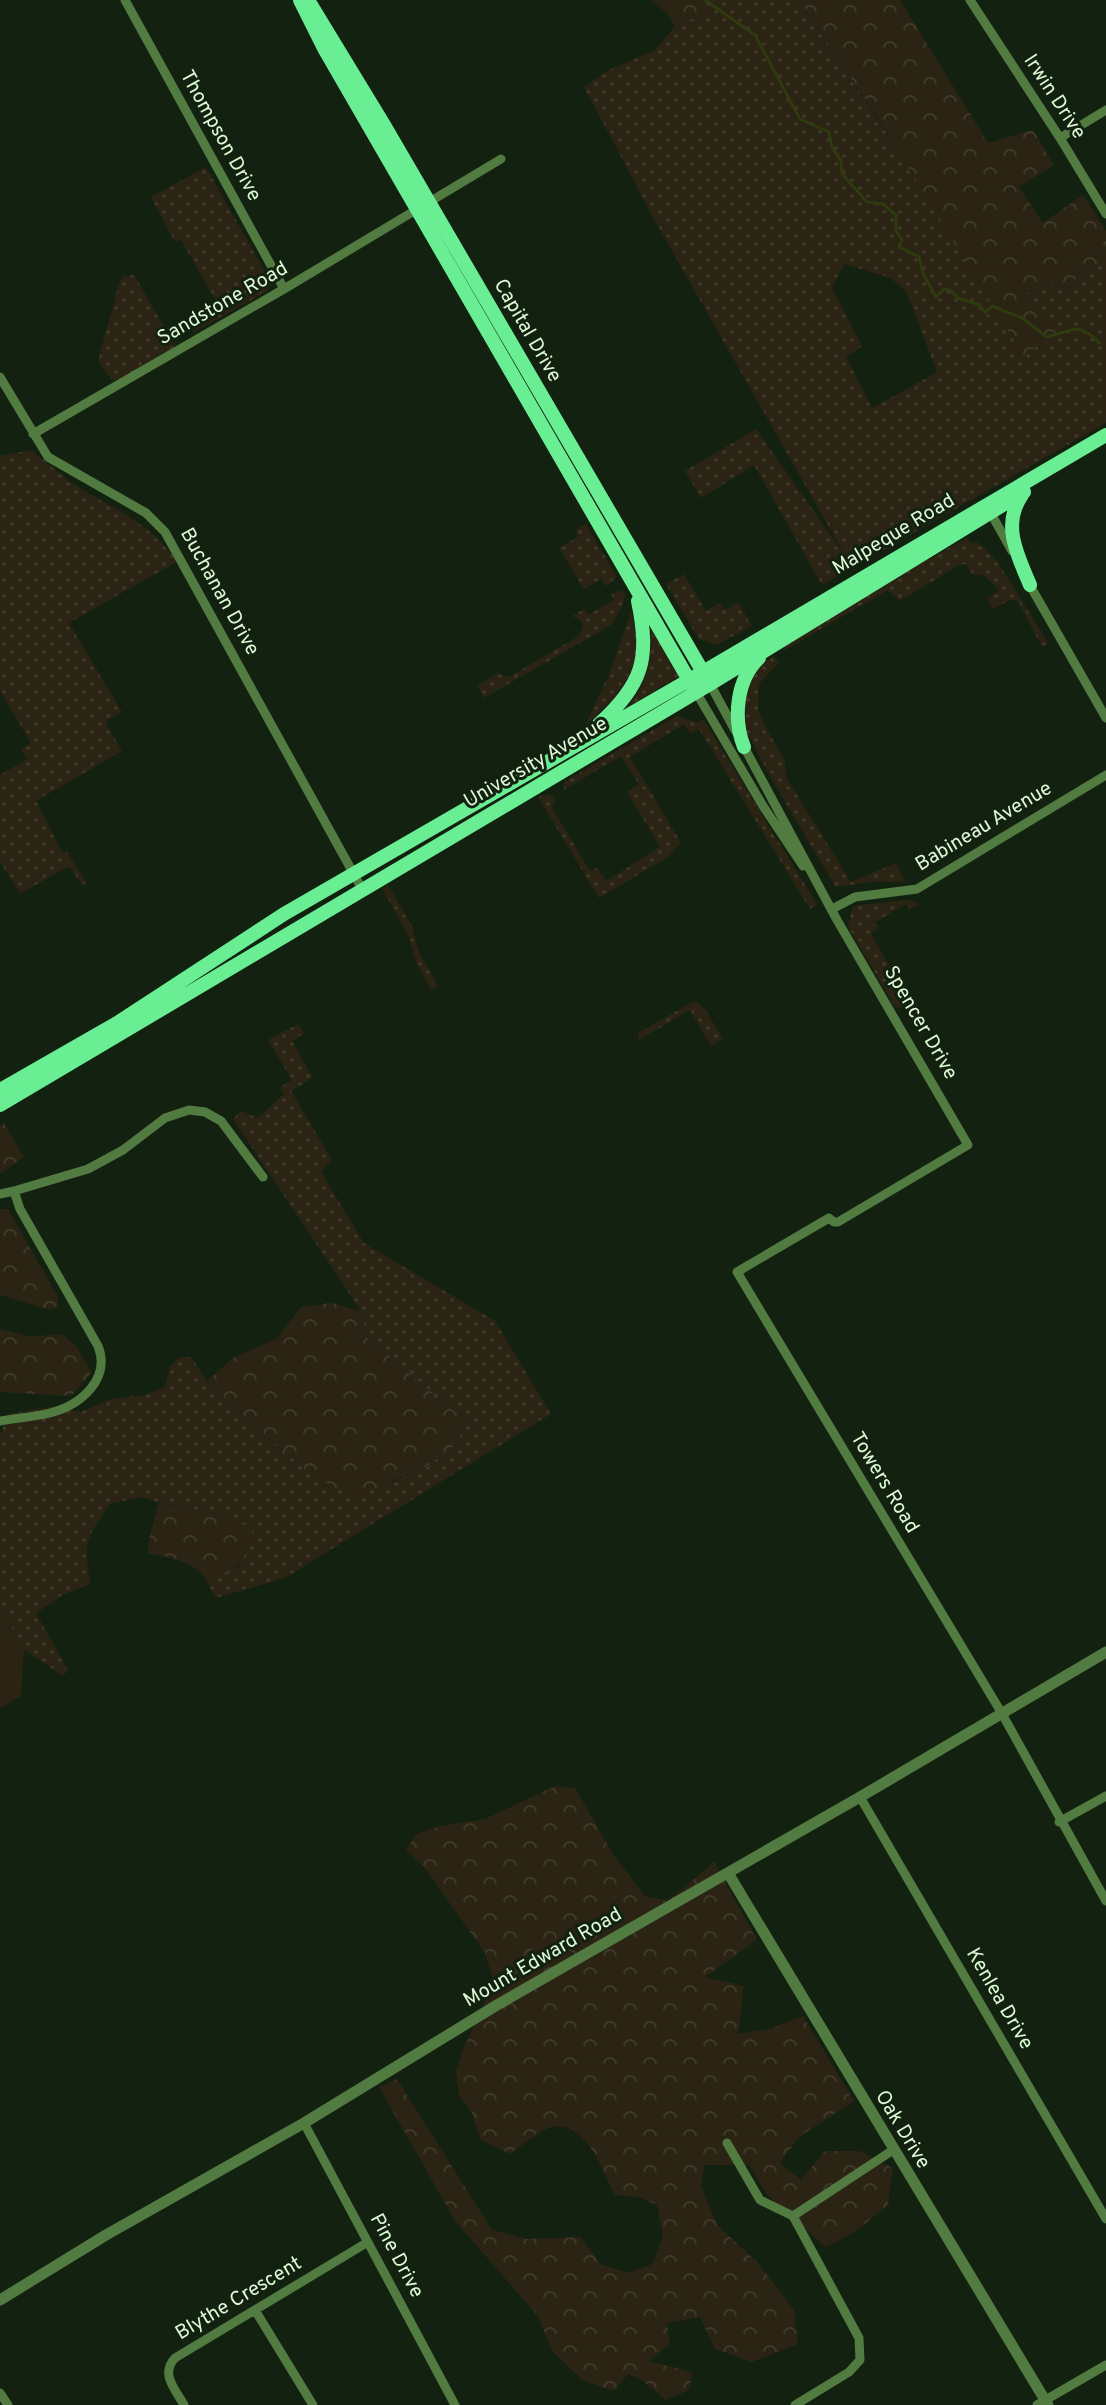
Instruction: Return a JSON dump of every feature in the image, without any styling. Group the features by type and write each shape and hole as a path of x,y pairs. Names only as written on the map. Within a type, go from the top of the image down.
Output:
{"main road":[{"name":"Capital Drive","path":"300,0 325,50 424,206 706,678"},
{"name":"Capital Drive","path":"308,0 692,686"},
{"name":"Malpeque Road","path":"706,678 1106,435"},
{"name":"University Avenue","path":"0,1105 362,889 692,686 792,634 988,508 1025,491 1085,446"},
{"path":"1025,491 1017,502 1011,521 1012,539 1030,585"},
{"path":"577,744 627,696 636,680 645,642 636,589"},
{"path":"744,747 737,720 748,671 764,653 792,634"},
{"name":"University Avenue","path":"0,1090 117,1023 251,934 577,744 692,686"}],"street":[{"name":"Thompson Drive","path":"125,0 284,289"},
{"name":"Irwin Drive","path":"970,0 1106,214"},
{"path":"1060,138 1106,110"},
{"name":"Sandstone Road","path":"33,434 501,159"},
{"name":"Buchanan Drive","path":"0,377 48,457 146,513 165,532 362,889"},
{"path":"988,508 1106,718"},
{"path":"706,678 832,909"},
{"path":"692,686 763,806 826,898"},
{"name":"Babineau Avenue","path":"832,909 855,897 917,889 1106,775"},
{"name":"Spencer Drive","path":"737,1272 829,1218 838,1222 968,1145 832,909"},
{"path":"0,1194 88,1169 123,1150 165,1118 189,1110 205,1112 221,1121 263,1177"},
{"path":"0,1421 49,1414 70,1405 98,1380 103,1364 98,1346 20,1209 14,1191"},
{"name":"Towers Road","path":"737,1272 1001,1712 1059,1822 1106,1901"},
{"name":"Mount Edward Road","path":"0,2300 106,2235 304,2123 497,2005 1106,1652"},
{"path":"1059,1822 1106,1796"},
{"name":"Kenlea Drive","path":"860,1797 1106,2219"},
{"name":"Oak Drive","path":"728,1873 1043,2403"},
{"name":"Pine Drive","path":"304,2123 455,2405"},
{"path":"727,2143 760,2200 793,2216 859,2338 860,2360 849,2372 795,2405"},
{"path":"793,2216 893,2150"},
{"name":"Blythe Crescent","path":"184,2405 169,2380 170,2364 175,2358 368,2242"},
{"path":"255,2310 313,2405"},
{"path":"1043,2403 1106,2365"},
{"path":"0,2393 8,2405"}],"green space":[{"path":"651,0 693,0 708,13 675,26 667,13"},
{"path":"693,0 799,0 908,166 1023,355 1029,306 1027,293 1051,284 1061,290 1071,285 1078,276 1102,265 1100,255 1106,250 1106,423 822,585 754,465 701,498 685,471 756,429 846,557 654,219 584,87 609,70 655,50 675,26 707,13","holes":["844,264 891,278 907,293 937,372 872,408 846,357 862,346 832,288"]},
{"path":"799,0 900,0 988,143 1033,130 1054,165 1019,187 1043,223 1083,195 1106,231 1106,250 1100,255 1102,265 1078,276 1071,285 1061,290 1051,284 1027,293 1029,306 1060,330 1023,356 884,128"},
{"path":"206,167 272,284 264,293 196,331 182,331 219,306 181,240 175,242 151,197"},
{"path":"134,275 175,345 118,380 112,380 98,361 120,280 124,276"},
{"path":"31,450 76,486 153,534 178,561 69,623 122,712 105,722 122,751 36,801 62,852 67,852 87,883 82,885 69,866 20,894 0,862 0,775 27,759 21,750 31,743 0,691 0,456"},
{"path":"586,524 617,577 606,586 601,579 584,589 559,548 578,537 575,530"},
{"path":"967,538 972,543 977,542 997,561 1048,643 1042,647 1018,601 1010,600 993,609 987,599 999,590 985,576 972,574 966,564 959,565 900,601 888,590 785,650 783,648 912,568"},
{"path":"684,574 706,611 720,603 725,610 738,602 752,626 716,645 699,639 666,584"},
{"path":"622,590 625,594 623,605 611,625 484,698 477,686 497,673 509,677 579,636 583,626 580,620 572,616 584,609 588,615 614,600 611,594"},
{"path":"631,612 637,647 629,676 621,689 585,726 610,672"},
{"path":"651,626 679,676 625,709 639,691 647,670"},
{"path":"774,656 778,663 759,684 758,709 784,758 787,779 851,882 896,863 905,882 870,882 836,887 772,780 745,729 744,708 748,684 758,665"},
{"path":"677,716 698,722 703,719 817,904 810,909 699,729 690,733 684,724 630,757 681,843 668,857 599,898 538,797 549,794 555,799 552,808 590,871 597,868 606,881 660,847 627,792 639,784 621,756 564,790 564,782"},
{"path":"388,885 412,926 419,952 438,986 431,990 416,962 409,937 382,888"},
{"path":"910,900 919,904 910,909 906,904 874,923 879,928 871,934 911,1004 902,1008 895,1007 848,927 852,908"},
{"path":"694,1001 705,1009 723,1039 711,1046 690,1010 639,1040 638,1033"},
{"path":"298,1024 304,1033 292,1041 313,1078 291,1091 332,1160 321,1172 364,1243 495,1321 551,1414 285,1578 216,1598 207,1582 241,1565 222,1514 141,1497 110,1504 88,1541 91,1584 64,1594 36,1613 68,1670 63,1676 24,1650 0,1605 0,1436 8,1414 55,1406 81,1412 110,1399 145,1395 165,1387 170,1366 180,1357 191,1357 207,1381 310,1474 393,1482 427,1466 454,1446 468,1423 367,1337 361,1311 233,1119 241,1111 258,1118 284,1094 280,1087 292,1080 268,1040"},
{"path":"4,1123 24,1157 0,1174 0,1126"},
{"path":"0,1209 8,1209 58,1297 58,1306 50,1310 0,1295"},
{"path":"331,1303 361,1311 367,1337 468,1423 454,1446 427,1466 354,1498 310,1474 207,1381 233,1358 276,1339 301,1307"},
{"path":"0,1329 28,1336 63,1335 76,1346 92,1372 71,1396 0,1392"},
{"path":"159,1503 224,1515 247,1527 256,1536 238,1565 207,1582 189,1564 148,1553"},
{"path":"0,1605 24,1650 21,1696 0,1708"},
{"path":"555,1786 575,1788 613,1854 645,1896 668,1901 714,1862 757,1940 705,1977 744,1986 738,2034 769,2029 803,2016 854,2101 799,2137 780,2163 801,2180 825,2151 859,2151 893,2168 888,2205 856,2231 826,2247 768,2196 749,2165 704,2165 701,2186 717,2225 757,2262 794,2310 798,2344 752,2362 715,2349 700,2317 667,2323 670,2344 649,2361 692,2372 689,2390 666,2400 642,2380 628,2374 614,2391 582,2380 552,2351 538,2316 455,2221 379,2087 397,2079 492,2230 525,2239 581,2237 600,2264 628,2273 653,2264 663,2235 657,2205 639,2197 615,2195 592,2149 574,2131 564,2127 547,2128 510,2154 481,2140 471,2111 459,2096 456,2071 485,2003 492,1976 485,1953 424,1867 406,1850 416,1834 440,1826 485,1819"}],"waterway":[{"path":"705,0 755,35 800,119 829,132 832,147 841,161 842,174 867,202 883,204 896,215 896,231 902,240 899,247 919,257 923,274 936,297 944,289 950,290 958,298 980,305 985,313 992,306 1022,318 1047,337 1080,329 1099,343"}]}
